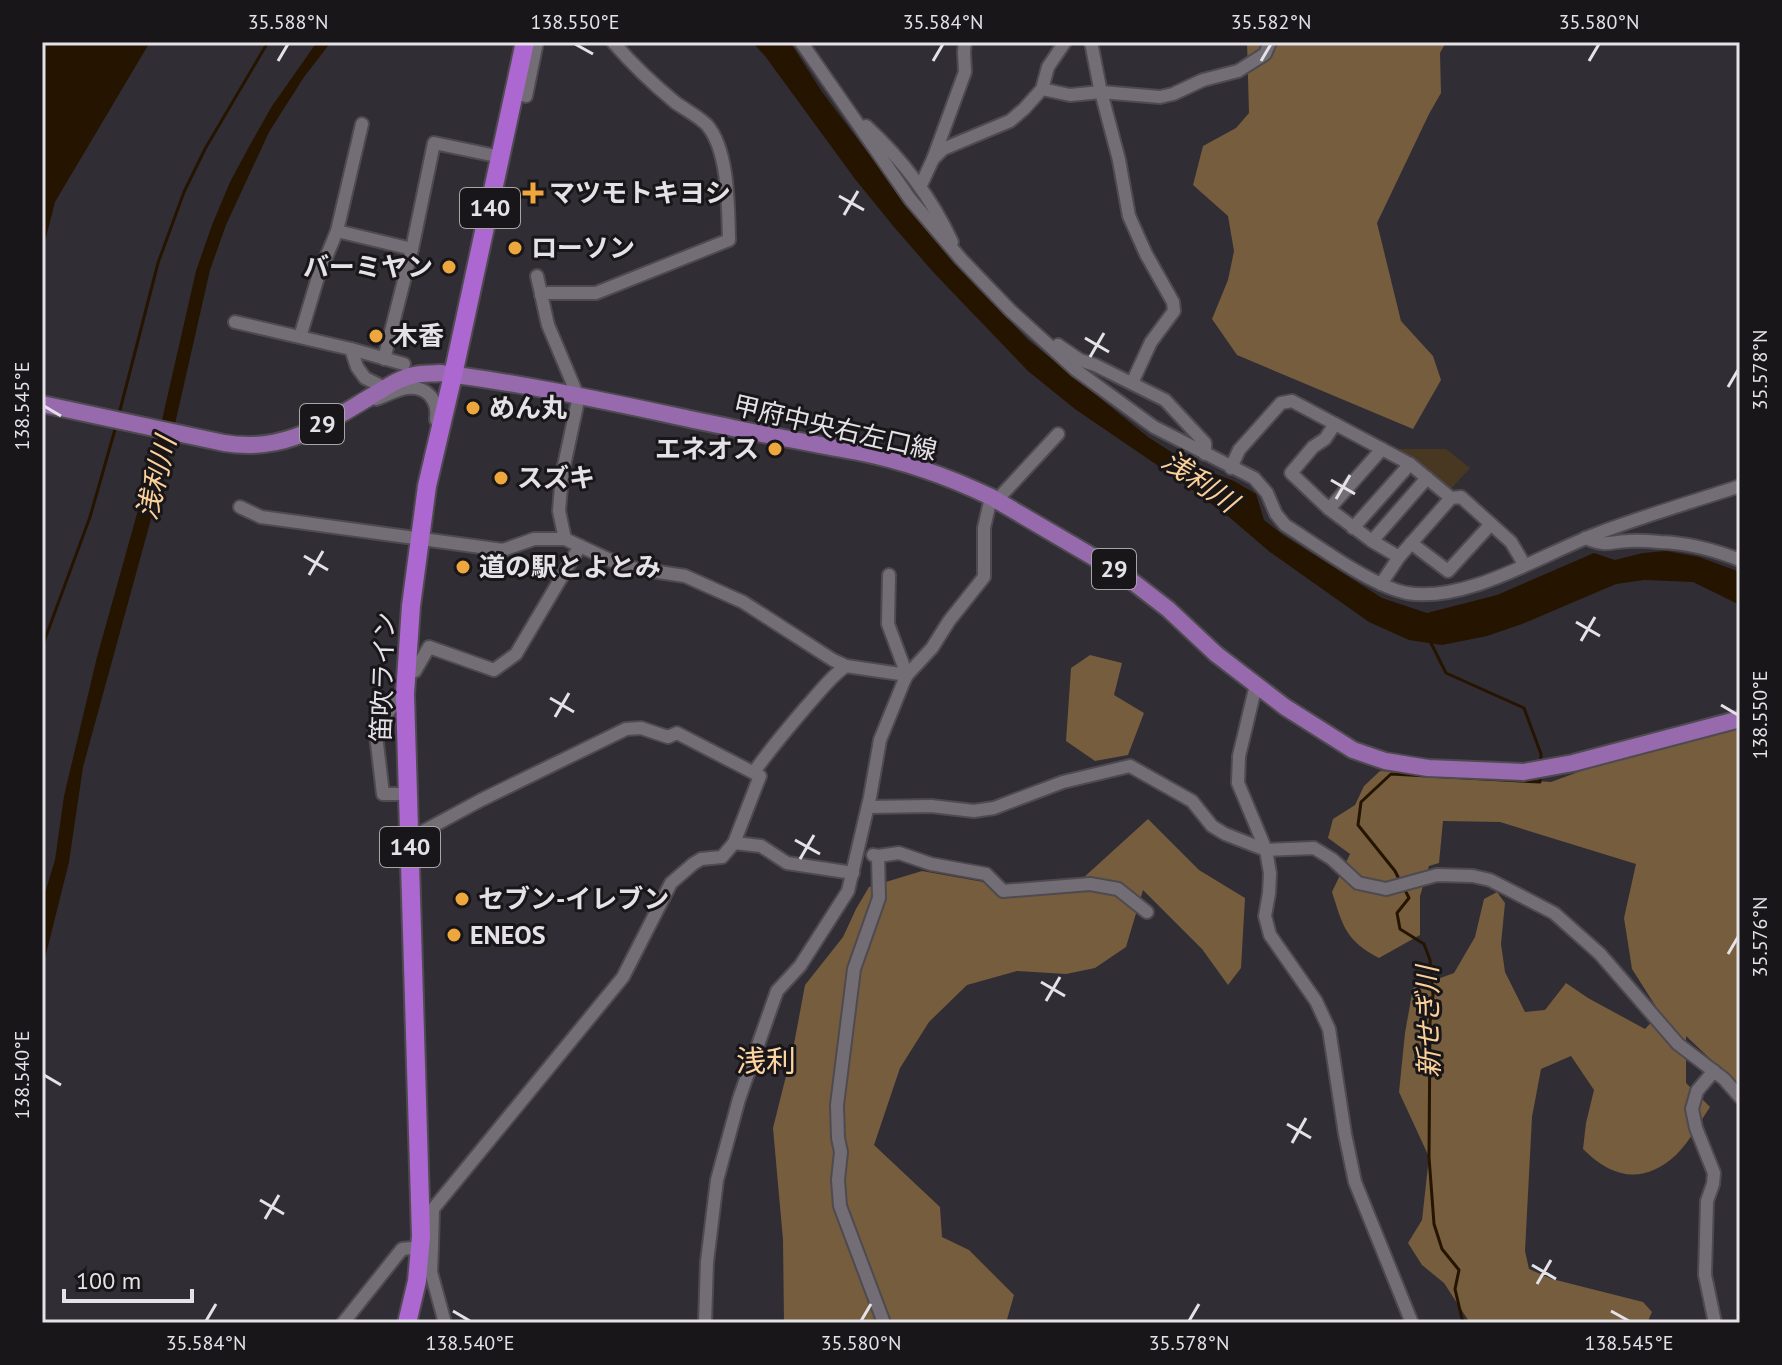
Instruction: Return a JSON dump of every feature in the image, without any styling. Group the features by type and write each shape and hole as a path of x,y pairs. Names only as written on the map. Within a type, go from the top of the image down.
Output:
{"highway":[{"name":"笛吹ライン","path":"407,1323 427,1246 405,694 411,606 427,486 525,42"}],"main road":[{"name":"甲府中央右左口線","path":"42,404 238,446 275,444 300,436 385,388 417,374 440,373 577,396 903,463 994,498 1124,575 1285,707 1353,750 1385,761 1428,768 1524,772 1573,763 1740,719"}],"street":[{"path":"514,93 526,96 537,42"},
{"path":"541,295 596,293 729,240 725,174 721,154 707,125 677,103 613,42"},
{"path":"801,42 910,199 961,259 1043,341 1076,370 1154,427 1254,478 1267,493 1276,514 1285,525 1381,584 1408,593 1448,593 1491,579 1585,538 1740,486"},
{"path":"921,185 965,72 965,42"},
{"path":"933,159 943,149 1010,121 1024,109 1042,89 1048,67 1065,42"},
{"path":"1091,42 1129,216 1173,302 1174,311 1151,342 1132,383"},
{"path":"1042,89 1070,95 1101,92 1160,97 1203,80 1238,71 1265,54 1270,42"},
{"path":"851,113 885,144 921,185 961,259"},
{"path":"300,337 318,277 337,231 362,124"},
{"path":"384,359 412,249 434,143 501,157"},
{"path":"337,231 412,249"},
{"path":"537,276 548,325 577,396 562,475 559,511 565,539"},
{"path":"235,322 404,364"},
{"path":"1043,341 1047,337 1080,360 1165,400 1205,443 1205,454"},
{"path":"351,349 357,367 365,378 385,388"},
{"path":"353,407 404,388 420,388 432,396 437,415 430,441 427,486"},
{"path":"1231,468 1239,450 1281,403 1292,401 1410,464 1451,498"},
{"path":"1335,424 1325,439 1313,447 1291,473 1353,528 1399,557"},
{"path":"705,1323 707,1262 717,1180 739,1099 777,991 800,966 848,891 880,740 907,675 932,648 984,577 984,528 994,498 1058,434"},
{"path":"1329,509 1382,449"},
{"path":"1353,528 1410,464"},
{"path":"1372,541 1427,478"},
{"path":"1381,584 1399,557 1451,498 1461,497 1511,542 1524,564"},
{"path":"240,507 261,517 503,550 534,539 565,539 625,567 685,576 708,585 743,602 846,666 907,675"},
{"path":"1411,543 1448,571 1491,524"},
{"path":"1585,538 1601,544 1664,542 1698,547 1740,560"},
{"path":"406,671 415,671 429,647 494,670 516,654 580,546"},
{"path":"889,575 888,624 907,675"},
{"path":"754,772 836,672 846,666"},
{"path":"1256,685 1239,756 1238,783 1266,850 1270,873 1265,916 1270,935 1316,1001 1329,1029 1355,1182 1412,1323"},
{"path":"405,694 399,696 376,735 383,794 408,794"},
{"path":"409,839 626,729 641,728 668,737 677,733 760,776 734,843 722,857 701,859 671,883 623,977 433,1209 427,1246 445,1323"},
{"path":"868,807 931,806 974,811 994,808 1047,786 1130,766 1192,801 1212,826 1225,834 1266,850 1314,848 1332,859 1358,883 1386,889 1437,875 1490,880 1554,913 1600,954 1678,1044 1714,1071 1740,1097"},
{"path":"734,843 761,846 787,863 853,873"},
{"path":"858,852 878,856 899,853 931,864 986,874 1003,891 1090,884 1118,889 1147,912"},
{"path":"878,856 879,898 854,969 837,1105 841,1152 838,1180 840,1206 884,1323"},
{"path":"1714,1071 1697,1091 1692,1109 1714,1173 1707,1201 1705,1275 1715,1323"},
{"path":"343,1323 402,1249 427,1246"}],"shaded area":[{"path":"1247,42 1446,42 1440,53 1441,93 1377,223 1401,321 1433,356 1441,380 1413,429 1237,355 1212,319 1228,280 1234,251 1228,216 1193,185 1203,146 1236,128 1249,113"},
{"path":"1399,449 1446,449 1470,468 1448,492 1397,453"},
{"path":"1090,655 1122,663 1114,695 1144,713 1128,755 1095,761 1066,741 1071,668"},
{"path":"1740,727 1740,1087 1686,1036 1686,1083 1710,1107 1677,1154 1653,1171 1641,1174 1617,1172 1583,1149 1594,1090 1571,1056 1541,1069 1532,1117 1525,1251 1529,1269 1552,1279 1643,1302 1652,1312 1647,1323 1470,1323 1444,1283 1422,1265 1408,1243 1422,1220 1429,1157 1399,1092 1413,988 1454,973 1475,937 1484,899 1497,892 1505,903 1501,944 1505,972 1525,1012 1545,1010 1566,983 1645,1029 1660,1013 1632,969 1624,918 1636,864 1500,822 1443,821 1439,863 1429,866 1420,896 1420,935 1379,958 1359,945 1347,931 1332,892 1350,854 1328,838 1333,819 1355,805 1364,786 1380,771 1551,782 1589,768"},
{"path":"1148,819 1199,870 1245,898 1241,968 1228,985 1202,949 1143,890 1126,947 1095,968 1066,974 1017,971 967,985 929,1022 900,1068 874,1145 940,1207 942,1237 969,1250 1014,1295 1006,1323 784,1323 783,1240 773,1128 805,985 843,937 869,887 922,871 989,883 1071,889"}],"water":[{"path":"45,42 150,42 55,202 42,253 42,47"},
{"name":"浅利川","path":"317,42 331,42 269,132 226,225 210,270 165,468 83,767 69,862 42,970 42,903 55,860 64,796 97,657 157,442 196,271 230,182 272,106"},
{"name":"浅利川","path":"752,42 790,42 822,92 912,211 1027,339 1148,437 1190,464 1234,481 1256,494 1264,520 1382,598 1427,613 1497,595 1594,553 1615,560 1666,551 1699,557 1740,572 1740,605 1693,582 1644,580 1616,584 1487,636 1442,645 1409,640 1369,622 1270,552 1176,478 1075,409 1028,371 894,227"}],"waterway":[{"path":"119,414 158,263 184,192 205,149 268,42"},
{"path":"42,647 90,517 116,426"},
{"name":"新せぎ川","path":"1431,643 1446,673 1524,708 1541,754 1541,762"},
{"name":"新せぎ川","path":"1400,881 1358,825 1361,802 1391,774 1540,782 1540,774"},
{"name":"新せぎ川","path":"1404,888 1409,898 1397,913 1400,929 1424,944 1430,960 1433,995 1429,1157 1434,1224 1442,1249 1459,1270 1455,1289 1463,1323"}],"place":[{"name":"マツモトキヨシ","path":"533,193"},
{"name":"ローソン","path":"515,248"},
{"name":"バーミヤン","path":"449,267"},
{"name":"木香","path":"376,336"},
{"name":"めん丸","path":"473,408"},
{"name":"エネオス","path":"775,449"},
{"name":"スズキ","path":"501,478"},
{"name":"道の駅とよとみ","path":"463,567"},
{"name":"セブン-イレブン","path":"462,899"},
{"name":"ENEOS","path":"454,935"}],"district":[{"name":"浅利","path":"766,1062"}]}
